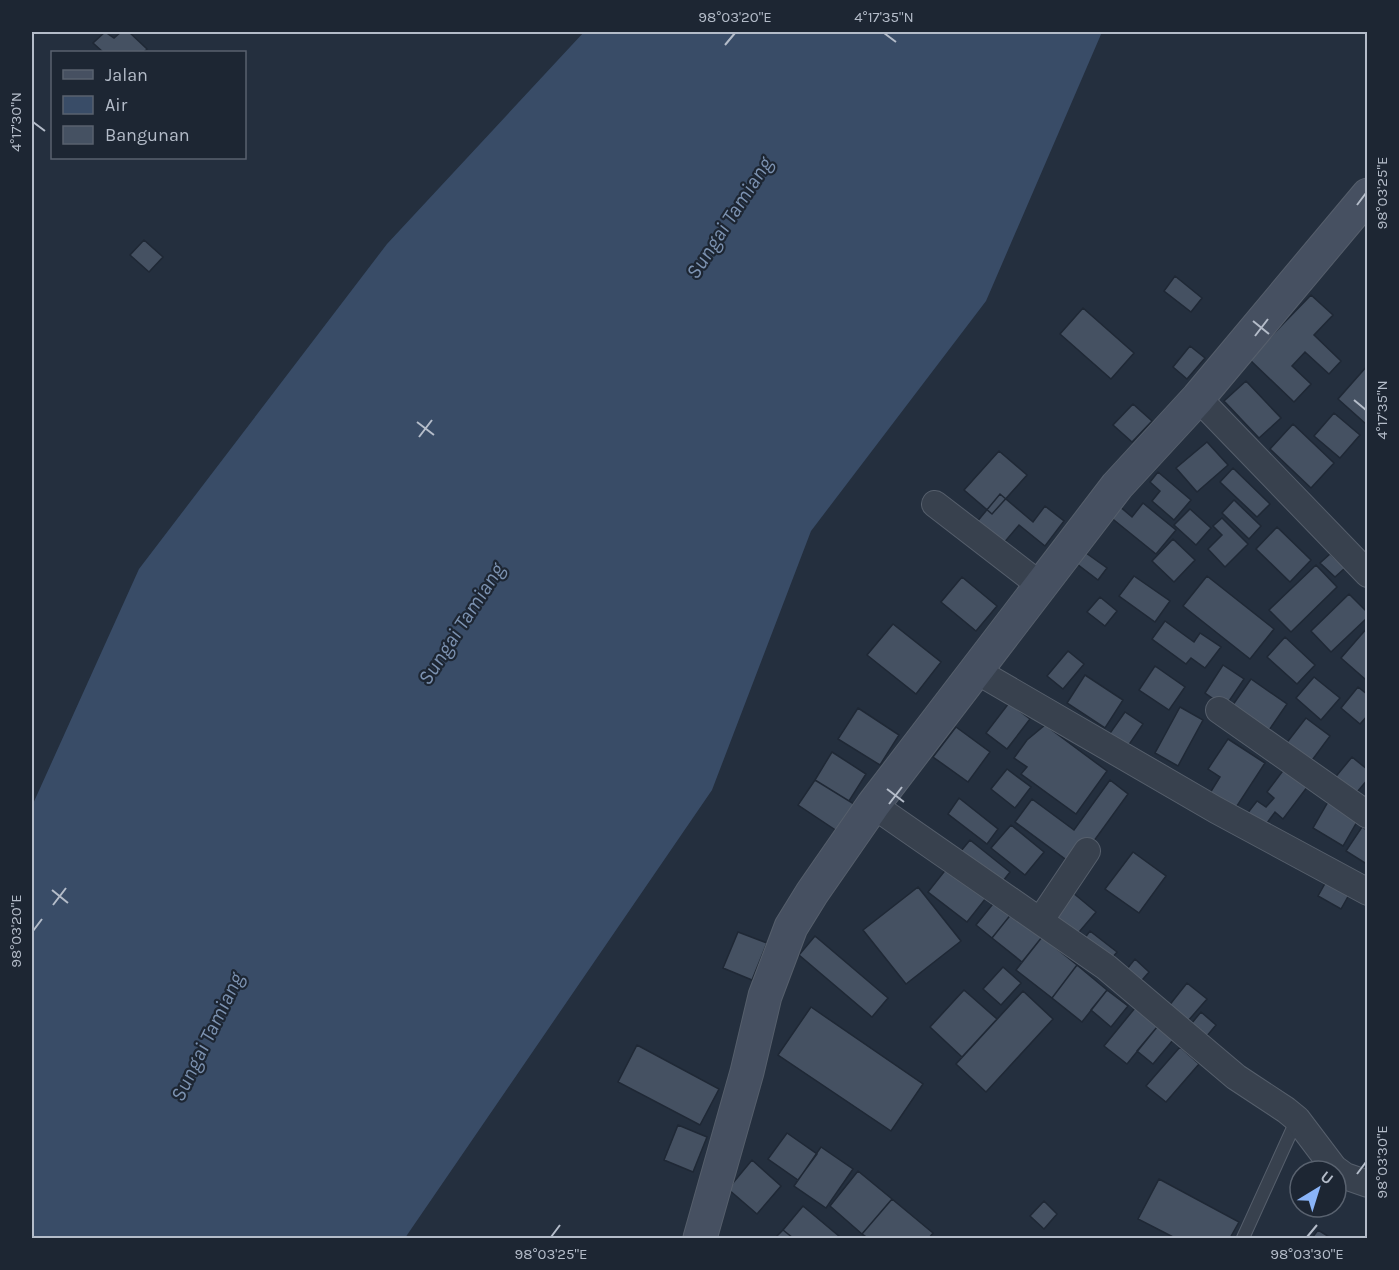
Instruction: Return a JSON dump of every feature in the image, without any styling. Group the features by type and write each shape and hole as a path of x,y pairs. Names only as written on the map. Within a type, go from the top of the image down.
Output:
{"street":[{"path":"700,1239 747,1072 754,1032 791,927 812,892 873,805 1117,486 1198,398 1368,195"},
{"path":"1198,398 1368,574"},
{"path":"935,504 1040,585"},
{"path":"975,670 1216,810 1368,892"},
{"path":"1219,710 1368,815"},
{"path":"873,805 1106,968 1227,1070 1297,1119 1334,1168 1345,1176 1368,1184"},
{"path":"1040,921 1087,851"}],"lane":[{"path":"1243,1239 1297,1119"}],"water":[{"name":"Sungai Tamiang","path":"584,32 1102,32 986,301 811,531 712,790 405,1238 32,1238 32,806 139,569 387,244"}],"building":[{"path":"105,32 114,38 121,32 129,32 147,49 145,51 102,51 93,43"},
{"path":"144,240 163,257 149,272 130,255"},
{"path":"1175,276 1202,298 1191,312 1164,291"},
{"path":"1311,295 1333,315 1314,335 1341,361 1329,374 1305,352 1292,366 1311,384 1294,402 1249,359"},
{"path":"1083,308 1134,353 1111,379 1060,334"},
{"path":"1190,346 1205,358 1187,379 1173,367"},
{"path":"1368,365 1368,422 1366,424 1338,399"},
{"path":"1246,381 1281,418 1259,438 1224,401"},
{"path":"1133,404 1152,421 1132,442 1113,425"},
{"path":"1334,413 1360,435 1340,458 1314,436"},
{"path":"1293,424 1334,463 1311,488 1270,449"},
{"path":"1207,442 1228,465 1197,492 1176,468"},
{"path":"999,451 1027,475 992,514 964,490"},
{"path":"1233,468 1270,504 1257,517 1220,482"},
{"path":"1158,472 1191,500 1174,520 1152,501 1160,491 1150,482"},
{"path":"1000,494 1033,522 1045,506 1064,521 1045,546 1019,525 1003,544 976,523"},
{"path":"1234,500 1261,526 1249,539 1222,513"},
{"path":"1143,503 1176,530 1156,554 1109,516 1118,505 1132,517"},
{"path":"1190,509 1211,528 1196,545 1174,525"},
{"path":"1222,518 1248,544 1225,567 1208,549 1222,535 1213,526"},
{"path":"1277,527 1311,560 1290,582 1256,549"},
{"path":"1173,539 1195,560 1174,582 1152,561"},
{"path":"1086,553 1107,568 1098,580 1077,564"},
{"path":"1330,554 1345,568 1335,577 1320,563"},
{"path":"1316,565 1337,587 1291,632 1269,610"},
{"path":"1134,576 1170,601 1155,622 1119,596"},
{"path":"1207,576 1274,629 1250,659 1183,606"},
{"path":"962,577 997,606 976,631 941,602"},
{"path":"1349,594 1368,613 1368,617 1331,652 1311,631"},
{"path":"1100,597 1117,611 1105,626 1087,612"},
{"path":"1165,621 1194,642 1200,633 1221,647 1205,668 1191,658 1186,664 1152,639"},
{"path":"893,624 941,662 916,694 867,655"},
{"path":"1368,627 1368,676 1365,679 1341,658"},
{"path":"1285,637 1315,665 1297,684 1267,657"},
{"path":"1068,651 1084,664 1063,689 1047,676"},
{"path":"1223,665 1244,679 1225,707 1205,693"},
{"path":"1155,666 1185,687 1169,710 1139,690"},
{"path":"1085,675 1123,700 1105,728 1067,703"},
{"path":"1314,677 1340,698 1321,720 1296,698"},
{"path":"1251,679 1287,704 1267,733 1230,709"},
{"path":"1358,687 1368,695 1368,715 1360,724 1341,708"},
{"path":"1009,703 1030,719 1007,749 986,733"},
{"path":"1180,707 1203,720 1178,766 1155,753"},
{"path":"858,708 899,735 880,765 838,739"},
{"path":"1125,712 1143,724 1126,749 1108,736"},
{"path":"1306,718 1330,736 1310,763 1285,745"},
{"path":"1045,725 1107,771 1076,814 1021,774 1027,767 1014,758 1027,740"},
{"path":"956,727 990,752 968,782 933,757"},
{"path":"1228,739 1265,763 1235,809 1210,793 1220,777 1208,769"},
{"path":"832,752 866,774 849,801 815,780"},
{"path":"1352,757 1368,770 1368,779 1353,797 1333,780"},
{"path":"1285,768 1308,786 1283,819 1275,812 1267,823 1243,819 1257,801 1266,807 1274,798 1267,792"},
{"path":"1007,769 1031,787 1015,808 991,789"},
{"path":"815,780 854,804 837,831 798,805"},
{"path":"1110,780 1128,794 1091,845 1068,861 1015,822 1032,799 1074,830"},
{"path":"959,798 998,829 987,844 948,814"},
{"path":"1328,802 1358,820 1343,846 1313,828"},
{"path":"1011,825 1044,852 1025,875 991,848"},
{"path":"1362,827 1368,831 1368,859 1365,863 1346,851"},
{"path":"970,840 1010,872 996,890 956,857"},
{"path":"1133,852 1166,876 1139,913 1105,889"},
{"path":"947,868 986,898 967,922 928,892"},
{"path":"1327,880 1350,893 1341,909 1318,896"},
{"path":"918,887 961,941 906,984 863,930"},
{"path":"1072,892 1096,912 1074,938 1050,917"},
{"path":"996,900 1012,913 992,938 976,925"},
{"path":"1012,913 1042,937 1022,962 992,938"},
{"path":"1090,931 1117,952 1107,964 1081,943"},
{"path":"738,932 767,943 752,980 723,968"},
{"path":"815,936 888,998 872,1017 799,955"},
{"path":"1042,937 1077,965 1052,998 1016,970"},
{"path":"1135,959 1149,972 1137,986 1123,974"},
{"path":"1077,965 1107,990 1082,1022 1052,998"},
{"path":"1003,967 1021,983 1001,1005 983,989"},
{"path":"1187,983 1207,999 1187,1022 1168,1007"},
{"path":"964,990 997,1019 962,1057 930,1027"},
{"path":"1107,990 1128,1006 1111,1027 1091,1010"},
{"path":"1023,991 1053,1019 986,1092 956,1064"},
{"path":"811,1007 923,1084 891,1131 778,1055"},
{"path":"1135,1008 1157,1027 1127,1064 1104,1046"},
{"path":"1201,1012 1216,1025 1202,1042 1187,1029"},
{"path":"1157,1027 1173,1040 1153,1064 1137,1051"},
{"path":"637,1045 719,1089 700,1125 618,1082"},
{"path":"1180,1047 1199,1064 1166,1102 1146,1086"},
{"path":"678,1125 707,1137 693,1172 664,1160"},
{"path":"787,1133 817,1154 798,1180 768,1159"},
{"path":"821,1147 853,1169 826,1208 794,1186"},
{"path":"752,1160 781,1186 757,1214 728,1189"},
{"path":"858,1171 892,1199 862,1234 830,1206"},
{"path":"1159,1179 1239,1222 1230,1238 1175,1238 1138,1219"},
{"path":"892,1199 933,1233 929,1238 868,1238 862,1234"},
{"path":"1044,1201 1057,1214 1044,1229 1030,1216"},
{"path":"803,1206 840,1237 793,1238 783,1230"},
{"path":"783,1230 793,1238 775,1238"},
{"path":"1318,1230 1331,1238 1312,1238"}]}
